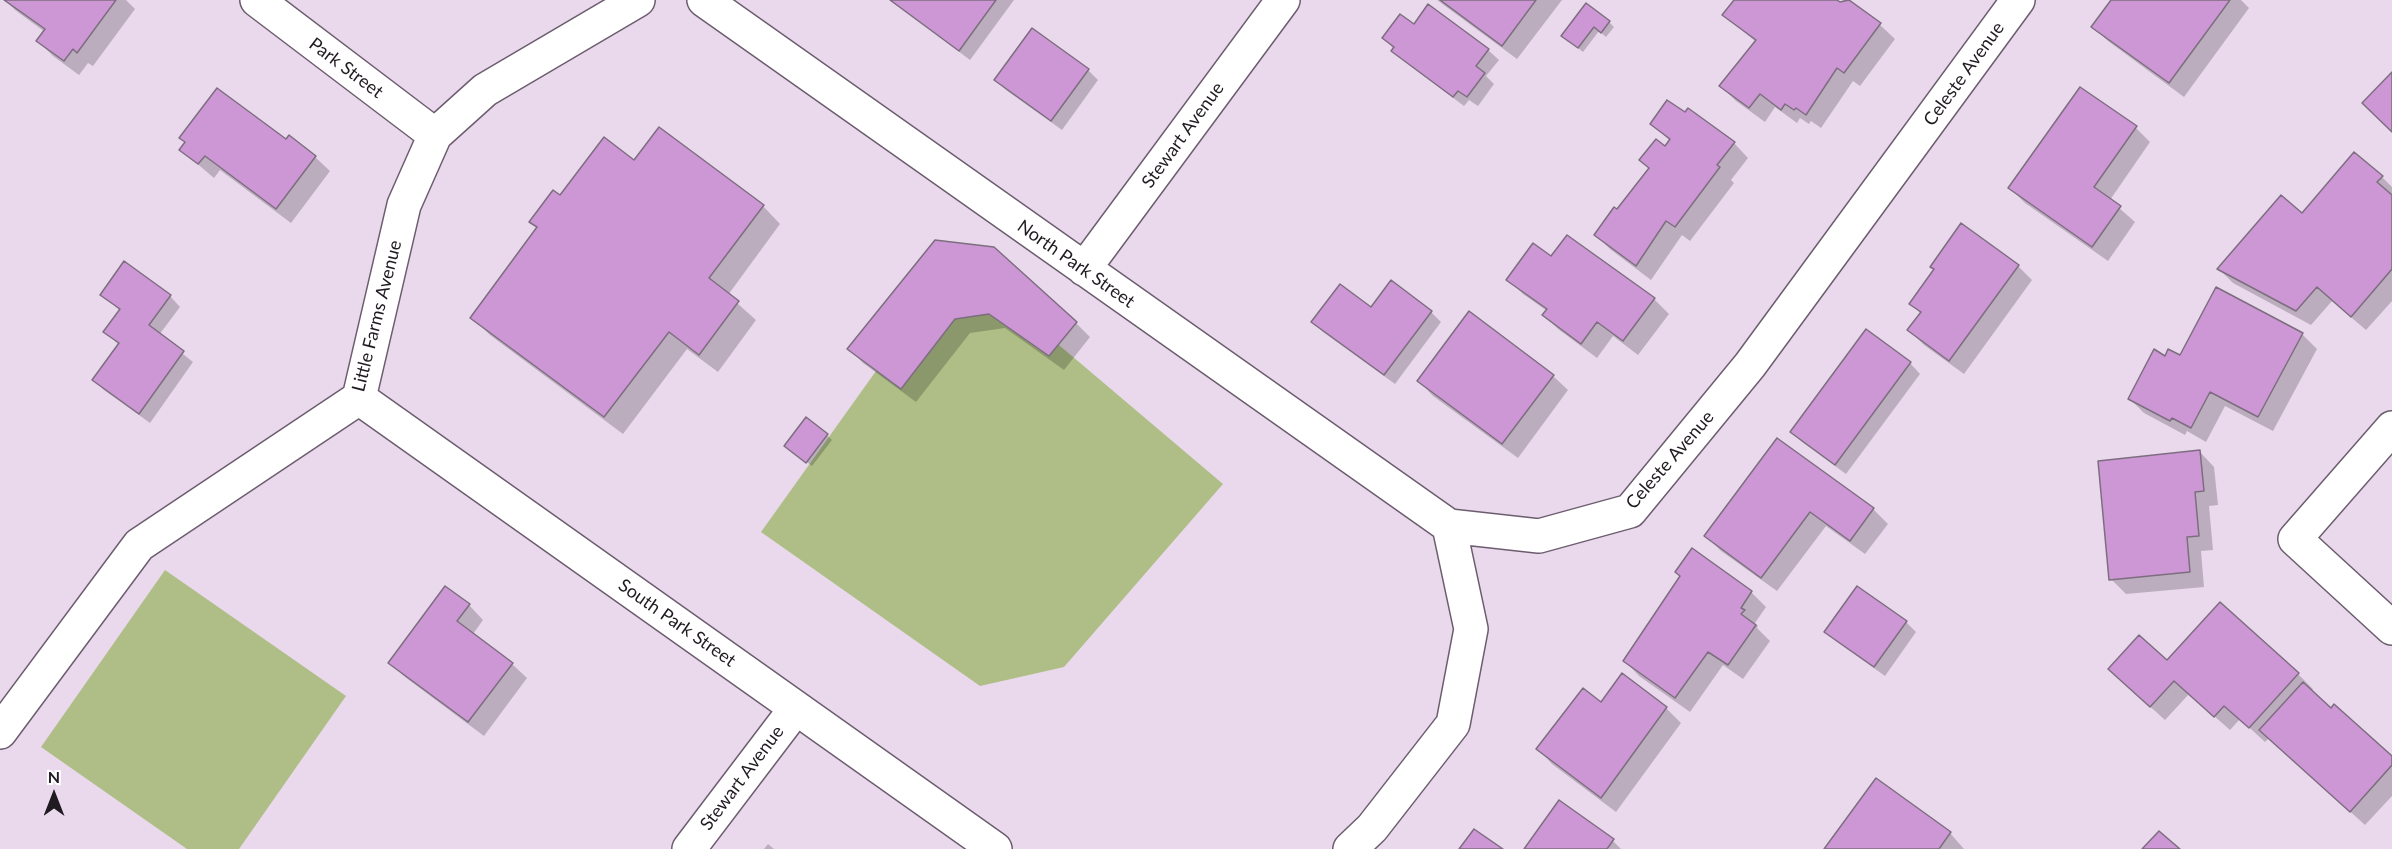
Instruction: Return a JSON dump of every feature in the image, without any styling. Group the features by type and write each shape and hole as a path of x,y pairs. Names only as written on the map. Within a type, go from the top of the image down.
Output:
{"street":[{"name":"Park Street","path":"257,0 435,135"},
{"name":"Little Farms Avenue","path":"0,732 139,545 359,398 404,205 435,135 485,90 638,0"},
{"name":"North Park Street","path":"704,0 1449,526"},
{"name":"Stewart Avenue","path":"1084,270 1283,0"},
{"name":"Celeste Avenue","path":"1449,526 1539,537 1630,511 1750,365 2018,0"},
{"name":"South Park Street","path":"359,398 995,849"},
{"path":"2392,428 2295,538 2392,628"},
{"path":"1350,849 1372,828 1453,724 1471,629 1449,526"},
{"name":"Stewart Avenue","path":"689,849 796,708"}],"green space":[{"path":"981,279 1223,484 1064,667 980,686 761,532 941,280"},
{"path":"165,570 346,696 239,849 187,849 41,747"}],"building":[{"path":"4,0 116,0 77,53 73,49 64,61 36,41 45,29"},
{"path":"890,0 996,0 959,51"},
{"path":"1440,0 1536,0 1502,46"},
{"path":"1734,0 1837,0 1840,2 1849,0 1881,23 1844,73 1837,68 1806,115 1785,104 1781,110 1760,94 1749,108 1719,86 1756,40 1722,15"},
{"path":"2111,0 2230,0 2169,83 2091,27"},
{"path":"1586,3 1610,21 1601,33 1594,27 1578,48 1561,36"},
{"path":"1428,4 1489,49 1476,66 1485,73 1467,97 1458,91 1453,97 1391,51 1394,47 1382,38 1400,14 1414,24"},
{"path":"1032,28 1089,69 1051,121 994,80"},
{"path":"2392,72 2392,132 2362,103"},
{"path":"2080,87 2137,126 2094,187 2121,206 2092,247 2008,188"},
{"path":"217,88 286,139 289,135 316,156 276,209 205,156 198,164 179,150 185,142 179,138"},
{"path":"1667,100 1685,112 1688,108 1735,142 1717,165 1720,167 1675,227 1666,221 1636,266 1594,235 1614,207 1617,209 1649,168 1639,160 1656,139 1665,146 1670,139 1650,124"},
{"path":"659,127 764,205 709,278 739,301 699,355 669,332 604,417 470,318 537,227 529,222 553,190 560,195 604,137 634,160"},
{"path":"2354,152 2383,176 2377,182 2392,195 2392,269 2351,317 2317,287 2296,311 2217,269 2281,195 2302,213"},
{"path":"1961,223 2019,265 1949,361 1907,330 1921,312 1909,304 1934,269 1930,267"},
{"path":"1567,235 1655,298 1623,341 1597,322 1581,344 1542,315 1547,309 1506,280 1533,243 1551,256"},
{"path":"935,240 994,247 1077,322 1049,356 989,314 955,319 901,389 847,349"},
{"path":"124,261 171,295 149,325 184,351 139,414 92,380 119,343 103,332 120,309 100,295"},
{"path":"1391,280 1432,311 1384,375 1311,322 1340,284 1371,307"},
{"path":"2216,287 2303,333 2258,417 2210,392 2191,428 2172,418 2170,421 2128,399 2154,349 2165,356 2168,349 2180,355"},
{"path":"1469,311 1554,375 1502,444 1417,381"},
{"path":"1866,329 1911,362 1835,465 1790,432"},
{"path":"806,417 828,434 806,463 784,446"},
{"path":"1777,438 1874,508 1850,541 1810,512 1761,578 1704,536"},
{"path":"2200,450 2204,491 2195,492 2199,536 2187,537 2190,572 2109,580 2098,461"},
{"path":"1692,548 1752,591 1741,608 1745,610 1741,614 1756,625 1728,665 1708,652 1675,698 1623,661 1680,576 1675,572"},
{"path":"445,586 470,604 457,621 513,663 468,722 388,663"},
{"path":"1857,586 1907,621 1874,667 1824,632"},
{"path":"2220,602 2299,673 2249,728 2224,706 2214,717 2174,681 2150,707 2108,669 2139,635 2167,660"},
{"path":"1622,673 1667,707 1601,798 1536,749 1583,688 1601,702"},
{"path":"2303,682 2331,708 2334,704 2392,756 2392,765 2350,812 2259,730"},
{"path":"1876,778 1951,832 1939,849 1824,849"},
{"path":"1559,800 1614,839 1607,849 1524,849"},
{"path":"1474,829 1503,849 1459,849"},
{"path":"2159,831 2180,849 2142,849"}]}
